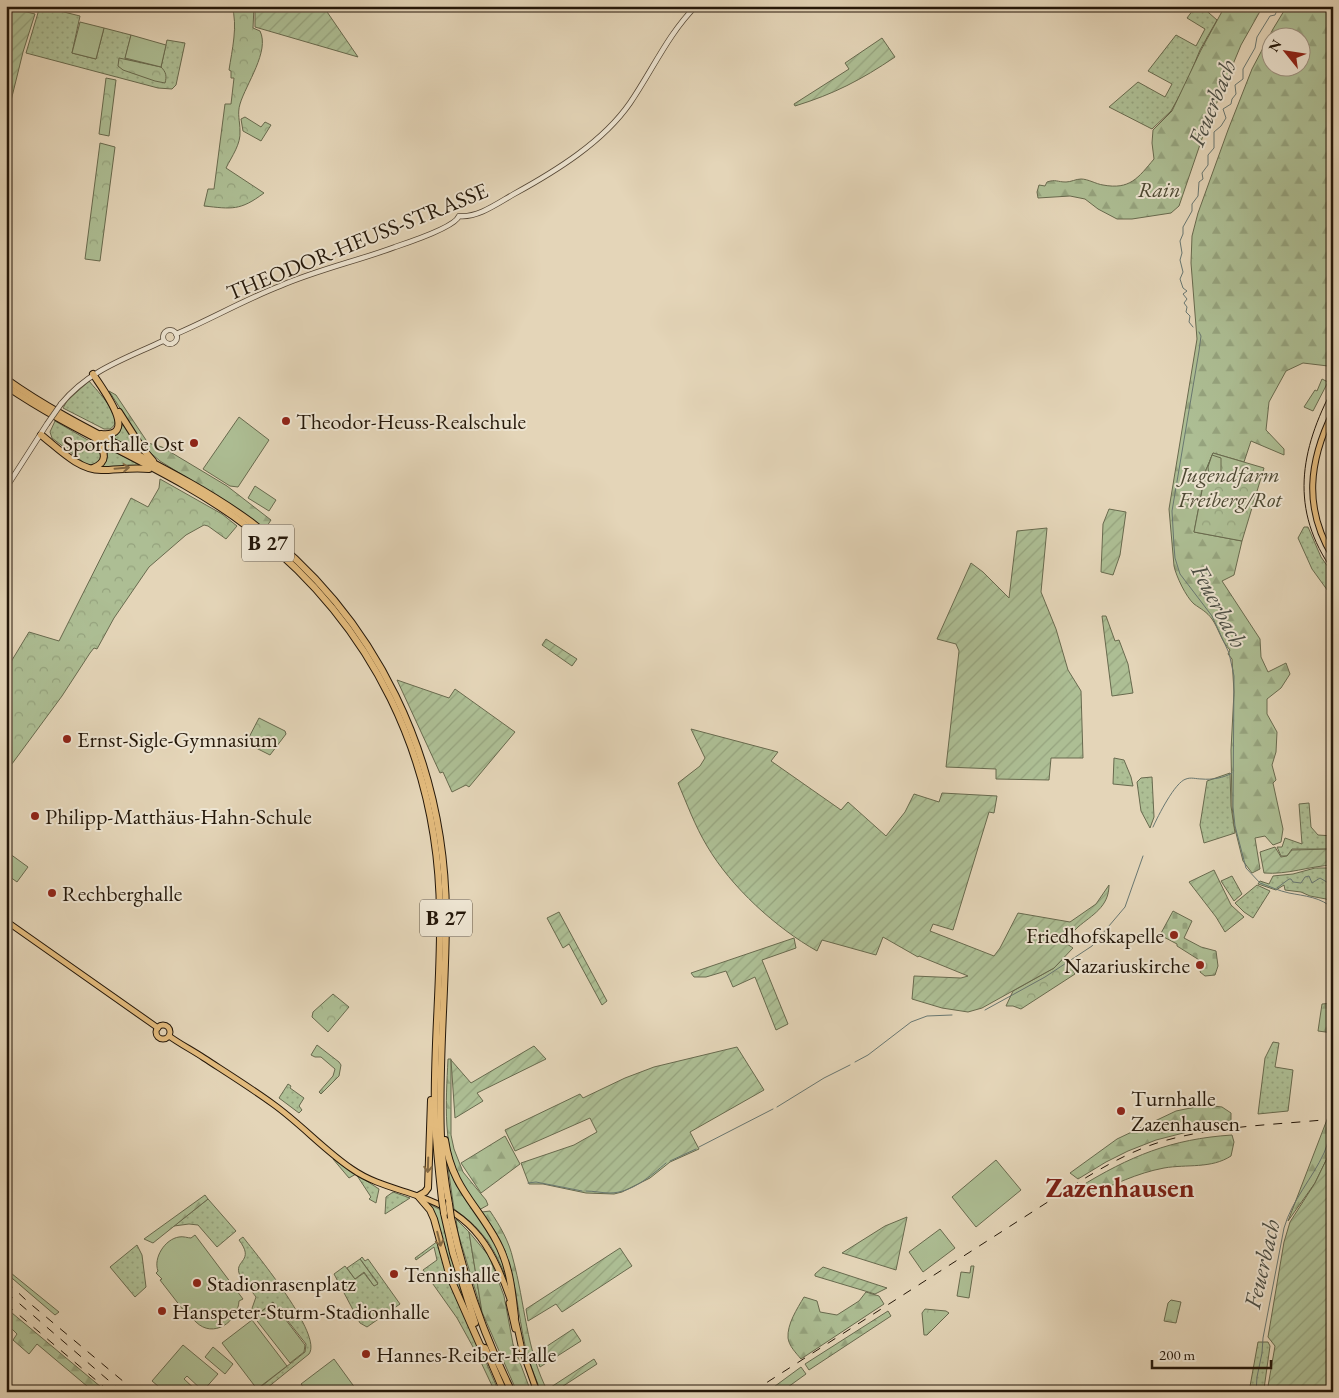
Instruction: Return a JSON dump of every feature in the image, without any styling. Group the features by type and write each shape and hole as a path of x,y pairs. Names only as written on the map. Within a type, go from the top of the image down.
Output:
{"highway":[{"name":"B 27","path":"6,379 94,435 110,434 119,427 118,416 93,374"},
{"name":"B 27","path":"6,386 44,410 208,494 252,522 298,562 343,611 367,644 396,694 420,753 443,864 446,913 441,1115 444,1213 462,1284 485,1350 504,1392"},
{"name":"B 27","path":"112,404 119,411 154,466"},
{"name":"B 27","path":"41,434 73,459 92,468 100,470 154,466"},
{"path":"92,468 102,463 105,455 94,435"},
{"name":"B 27","path":"433,816 440,908 436,1143 444,1203 451,1218 458,1253 474,1304 512,1392"},
{"path":"418,1196 428,1188 432,1081 436,1067"},
{"path":"441,1115 447,1151 458,1183 491,1232 503,1255 511,1280 516,1317"},
{"name":"B 27","path":"418,1196 430,1210 434,1219 450,1277 480,1344 485,1350"}],"main road":[{"path":"1333,412 1316,454 1312,487 1314,506 1320,529 1333,557"},
{"path":"6,921 158,1028"},
{"path":"158,1028 163,1025 168,1027 170,1031 169,1036"},
{"path":"158,1028 157,1034 161,1038 169,1036"},
{"path":"169,1036 272,1103 301,1125 354,1171 375,1182 444,1203 480,1236 495,1260 506,1288 516,1317 522,1350 536,1392"},
{"path":"506,1288 519,1350 536,1392"}],"street":[{"name":"THEODOR-HEUSS-STRASSE","path":"176,334 310,274 410,242 451,224 459,216 473,215 531,185 597,140 621,115 678,26 696,6"},
{"name":"THEODOR-HEUSS-STRASSE","path":"172,330 176,334 176,341 173,344 167,344 163,341 163,334 167,331 172,330"},
{"name":"THEODOR-HEUSS-STRASSE","path":"6,488 61,404 73,391 93,374 163,341"}],"green space":[{"path":"40,6 80,16 72,53 96,59 104,28 131,35 125,59 161,67 167,40 185,43 176,85 172,89 158,88 26,53"},
{"path":"232,6 254,6 253,28 260,31 262,48 260,58 240,104 239,141 226,168 264,193 242,206 222,208 204,206 208,189 214,189 225,104 231,104 234,78 231,78 231,71 229,70 234,30"},
{"path":"255,6 323,6 358,57 255,27"},
{"path":"1196,6 1201,6 1217,20 1200,50 1186,84 1171,111 1152,129 1109,107 1138,82 1165,97 1172,84 1148,71 1176,35 1196,46 1205,29 1187,18"},
{"name":"Rain","path":"1225,6 1263,6 1241,45 1206,127 1179,206 1171,213 1132,219 1117,219 1098,209 1085,199 1070,196 1038,198 1039,185 1045,186 1050,181 1068,182 1081,179 1103,185 1120,186 1133,181 1143,172 1154,159 1153,130 1172,111 1201,50"},
{"path":"1287,6 1333,6 1333,362 1328,366 1303,363 1286,371 1269,402 1266,430 1284,449 1284,455 1251,441 1244,462 1213,453 1206,470 1194,532 1242,541 1234,575 1222,581 1260,639 1261,657 1268,672 1286,663 1290,674 1281,688 1267,699 1267,714 1277,732 1276,752 1272,765 1276,780 1273,783 1283,829 1281,842 1273,845 1265,836 1255,838 1260,869 1252,873 1243,861 1234,825 1232,806 1231,750 1234,692 1232,659 1228,654 1230,650 1224,643 1212,619 1191,601 1179,581 1174,566 1169,509 1197,339 1191,263 1192,236 1198,213 1252,69 1262,50 1262,78 1312,78 1312,28 1274,28"},
{"path":"7,7 35,14 23,52 6,121"},
{"path":"80,22 104,28 96,59 72,53"},
{"path":"131,35 166,45 161,67 125,58"},
{"path":"882,38 895,57 847,86 795,106 794,104 849,69 845,63"},
{"path":"119,58 161,67 166,74 165,83 123,70 118,66"},
{"path":"106,78 116,80 109,136 99,134"},
{"path":"245,117 261,127 265,122 271,125 261,141 243,131 241,119"},
{"path":"100,143 115,147 100,261 85,259"},
{"path":"1322,379 1328,382 1313,411 1304,407 1315,390 1317,391"},
{"path":"89,381 113,412 114,425 110,429 104,429 63,408 67,401"},
{"path":"109,391 116,395 148,443 162,447 227,486 271,520 265,529 160,461 146,449"},
{"path":"239,417 269,440 238,487 230,486 203,469"},
{"path":"55,421 99,448 102,456 98,464 87,465 52,438 50,432"},
{"path":"123,422 142,453 110,438 119,432"},
{"path":"107,451 117,453 141,466 99,469 106,461"},
{"name":"Jugendfarm Freiberg/Rot","path":"1213,453 1264,468 1242,541 1194,532 1206,470"},
{"path":"1212,455 1221,458 1221,480 1209,477 1208,467"},
{"path":"160,479 222,514 237,526 226,539 204,525 186,535 149,567 114,618 97,649 94,648 90,653 62,696 6,772 6,670 29,632 59,641 131,498 148,507 159,488"},
{"path":"255,486 276,500 269,511 248,498"},
{"path":"1109,509 1126,512 1120,555 1113,575 1101,572 1103,524"},
{"path":"1304,527 1308,527 1321,557 1333,574 1333,598 1312,569 1298,538"},
{"path":"1047,528 1041,592 1056,629 1068,670 1081,691 1083,758 1051,758 1049,780 996,779 996,769 946,767 959,651 956,644 937,639 971,563 983,572 1009,598 1017,531"},
{"path":"1102,616 1106,616 1115,641 1119,640 1128,664 1133,693 1112,696"},
{"path":"546,639 577,659 572,666 542,645"},
{"path":"397,680 449,698 455,689 515,732 469,787 466,785 452,792 443,772 440,773"},
{"path":"259,718 285,731 286,734 270,755 246,743"},
{"path":"691,729 778,752 771,761 841,810 848,802 886,836 905,812 914,794 939,802 942,793 997,796 994,813 989,812 953,930 933,924 930,931 994,956 1018,913 1070,922 1096,904 1109,885 1106,899 1099,910 1078,927 1064,942 1073,948 1054,968 982,1008 968,1012 942,1008 912,999 914,976 961,978 968,976 918,957 883,937 876,955 822,940 817,951 786,931 756,905 729,876 703,838 678,783 700,766 705,758"},
{"path":"1114,758 1124,760 1133,786 1113,784"},
{"path":"1230,773 1231,806 1235,833 1204,843 1200,825 1207,781"},
{"path":"1152,777 1154,817 1150,828 1141,811 1137,782 1141,778"},
{"path":"1309,803 1311,827 1318,835 1333,836 1333,849 1292,849 1287,856 1281,856 1277,847 1282,847 1285,838 1302,844 1299,804"},
{"path":"1275,847 1281,857 1287,856 1292,850 1333,849 1333,865 1281,873 1264,873 1260,852"},
{"path":"6,851 28,867 17,882 6,874"},
{"path":"1315,868 1333,870 1333,904 1326,899 1285,890 1284,885 1276,890 1258,884 1260,881 1269,884 1273,876 1293,874"},
{"path":"1214,870 1231,905 1244,917 1225,932 1189,882"},
{"path":"1232,876 1242,894 1234,901 1221,881"},
{"path":"1257,885 1270,891 1253,918 1235,903"},
{"path":"1173,911 1192,921 1184,938 1201,947 1216,951 1218,966 1215,975 1205,976 1200,972 1204,963 1177,946 1177,944 1160,935"},
{"path":"559,912 607,1001 602,1005 569,944 563,948 547,918"},
{"path":"794,938 796,948 762,960 788,1024 776,1030 755,977 733,987 726,971 706,977 694,977 691,973"},
{"path":"1065,957 1075,974 1021,1009 1006,1006 1013,991 1054,968"},
{"path":"333,994 349,1007 328,1032 312,1017 313,1012"},
{"path":"1333,1003 1333,1033 1318,1031 1322,1004"},
{"path":"1273,1042 1279,1043 1275,1067 1293,1070 1288,1111 1258,1114 1265,1058"},
{"path":"317,1045 341,1065 339,1076 321,1094 319,1092 333,1076 335,1069 321,1057 311,1055"},
{"path":"534,1046 546,1059 477,1093 483,1101 455,1118 451,1060 471,1083"},
{"path":"737,1047 764,1090 690,1132 699,1149 670,1162 650,1178 614,1194 586,1193 543,1184 529,1184 521,1163 574,1145 597,1132 590,1118 515,1151 505,1130 580,1094 583,1098 625,1078 654,1067"},
{"path":"448,1059 451,1059 451,1135 463,1172 488,1205 479,1210 463,1188 456,1173 448,1141 446,1109"},
{"path":"288,1084 291,1086 290,1088 304,1098 299,1106 302,1110 299,1113 279,1098"},
{"path":"1333,1104 1333,1146 1315,1183 1288,1221"},
{"path":"1205,1105 1222,1107 1231,1113 1231,1123 1156,1140 1106,1162 1078,1179 1070,1173 1117,1139 1176,1111"},
{"path":"1232,1135 1234,1142 1231,1156 1215,1163 1154,1170 1088,1196 1078,1188 1133,1158 1152,1151 1190,1140"},
{"path":"505,1136 520,1164 481,1193 461,1163"},
{"path":"1333,1146 1333,1392 1267,1392 1275,1346 1268,1337 1284,1242 1290,1222 1315,1183"},
{"path":"333,1159 356,1174 349,1178"},
{"path":"447,1160 456,1185 492,1236 500,1253 510,1288 495,1253 482,1234 454,1209"},
{"path":"996,1160 1021,1190 976,1227 952,1197"},
{"path":"356,1174 379,1189 376,1203 369,1199 371,1197"},
{"path":"393,1192 410,1198 385,1214 386,1197"},
{"path":"205,1195 208,1199 153,1243 144,1239"},
{"path":"208,1199 236,1231 217,1247 198,1225 174,1226"},
{"path":"427,1203 441,1210 466,1307 456,1286"},
{"path":"490,1211 504,1234 511,1252 530,1343 548,1392 541,1392 528,1357 509,1262 495,1231 482,1212"},
{"path":"907,1217 896,1270 842,1253 885,1226"},
{"path":"456,1219 469,1232 482,1312 458,1233"},
{"path":"940,1229 955,1248 923,1272 909,1252"},
{"path":"469,1232 489,1256 504,1296 513,1344 531,1392 517,1392 482,1312"},
{"path":"195,1235 243,1299 239,1301 238,1309 234,1316 224,1326 217,1328 203,1327 195,1321 186,1309 184,1311 156,1273 158,1271 157,1260 161,1250 169,1241 181,1237 191,1238"},
{"path":"243,1237 274,1277 298,1313 307,1330 311,1344 309,1354 262,1392 258,1389 305,1352 306,1344 273,1302 253,1318 250,1314 256,1297 239,1273 240,1265 245,1256 239,1240"},
{"path":"438,1241 469,1323 499,1392 495,1392 457,1318 423,1270 437,1260 434,1247 416,1260 415,1258"},
{"path":"137,1245 142,1255 146,1287 135,1297 110,1267"},
{"path":"620,1248 632,1266 562,1312 556,1304 528,1321 526,1309"},
{"path":"362,1257 365,1261 368,1259 400,1304 367,1327 360,1323 334,1274 345,1266 355,1279 364,1273 374,1286 378,1283 360,1259"},
{"path":"360,1259 378,1284 374,1286 364,1272 355,1279 347,1268"},
{"path":"971,1266 974,1266 969,1298 957,1296 961,1272 970,1273"},
{"path":"823,1267 887,1288 875,1294 815,1276"},
{"path":"6,1269 59,1312 55,1315 6,1273"},
{"path":"866,1292 879,1296 884,1304 801,1359 790,1344 788,1333 793,1317 804,1297 817,1301 820,1312 837,1315 859,1301"},
{"path":"1171,1300 1181,1302 1176,1323 1164,1321 1168,1303"},
{"path":"273,1303 305,1345 304,1352 290,1363 254,1317"},
{"path":"6,1308 107,1392 94,1392 37,1344 29,1354 13,1340 17,1334 6,1323"},
{"path":"925,1309 949,1313 927,1335 924,1335 922,1313"},
{"path":"888,1311 891,1316 809,1370 805,1364"},
{"path":"252,1320 287,1366 257,1389 222,1343"},
{"path":"573,1329 581,1341 540,1367 535,1354"},
{"path":"1258,1342 1268,1342 1270,1346 1264,1392 1249,1392"},
{"path":"183,1345 218,1374 203,1391 187,1376 184,1379 198,1392 165,1392 152,1381"},
{"path":"213,1347 233,1364 225,1374 205,1357"},
{"path":"334,1359 358,1392 307,1392 301,1384"},
{"path":"594,1359 597,1364 554,1392 550,1392 548,1389"},
{"path":"801,1367 806,1374 781,1392 767,1392"}],"waterway":[{"name":"Feuerbach","path":"1193,327 1189,322 1190,316 1186,312 1187,307 1184,303 1187,299 1183,294 1187,291 1183,288 1180,279 1183,272 1180,260 1182,253 1180,241 1183,227 1192,211 1192,204 1198,196 1199,182 1203,179 1202,173 1208,165 1208,155 1214,148 1214,132 1226,118 1223,109 1231,104 1236,94 1235,85 1243,79 1243,69 1255,48 1257,37 1270,16 1275,15 1279,6"},
{"name":"Feuerbach","path":"1199,332 1201,336 1199,351 1172,511 1174,546 1175,558 1180,574 1212,616 1229,653 1234,676 1233,807 1235,826 1246,868 1260,883 1285,892 1318,899 1333,909"},
{"path":"1153,827 1167,800 1182,781 1190,778 1217,778 1232,773"},
{"path":"985,1010 1045,977 1092,946 1125,907 1143,856"},
{"name":"Feuerbach","path":"1277,888 1289,879 1293,882 1301,883 1305,877 1309,876 1312,883 1320,878 1330,884 1327,890 1333,888"},
{"path":"855,1062 868,1055 911,1022 927,1016 952,1015"},
{"path":"777,1107 824,1078 850,1065"},
{"path":"699,1147 773,1109"},
{"name":"Feuerbach","path":"1256,1392 1263,1338 1284,1228 1292,1208 1324,1153 1333,1123"},
{"path":"670,1161 696,1149"},
{"path":"586,1191 610,1193 626,1190 647,1178 666,1163"},
{"path":"528,1183 536,1182 582,1191"}],"tram line":[{"path":"1333,388 1313,434 1304,480 1305,503 1310,525 1319,548 1333,571"}],"railway":[{"path":"752,1392 1082,1180 1126,1156 1154,1144 1197,1133 1333,1119"},
{"path":"6,1281 27,1301 136,1392"},
{"path":"6,1292 122,1392"},
{"path":"6,1304 110,1392"}],"place":[{"name":"Theodor-Heuss-Realschule","path":"286,421"},
{"name":"Sporthalle Ost","path":"194,443"},
{"name":"Ernst-Sigle-Gymnasium","path":"67,739"},
{"name":"Philipp-Matthäus-Hahn-Schule","path":"35,816"},
{"name":"Rechberghalle","path":"52,893"},
{"name":"Friedhofskapelle","path":"1174,935"},
{"name":"Nazariuskirche","path":"1200,965"},
{"name":"Turnhalle Zazenhausen","path":"1121,1111"},
{"name":"Tennishalle","path":"394,1274"},
{"name":"Stadionrasenplatz","path":"197,1283"},
{"name":"Hanspeter-Sturm-Stadionhalle","path":"162,1311"},
{"name":"Hannes-Reiber-Halle","path":"366,1354"}],"district":[{"name":"Zazenhausen","path":"1120,1187"}]}
